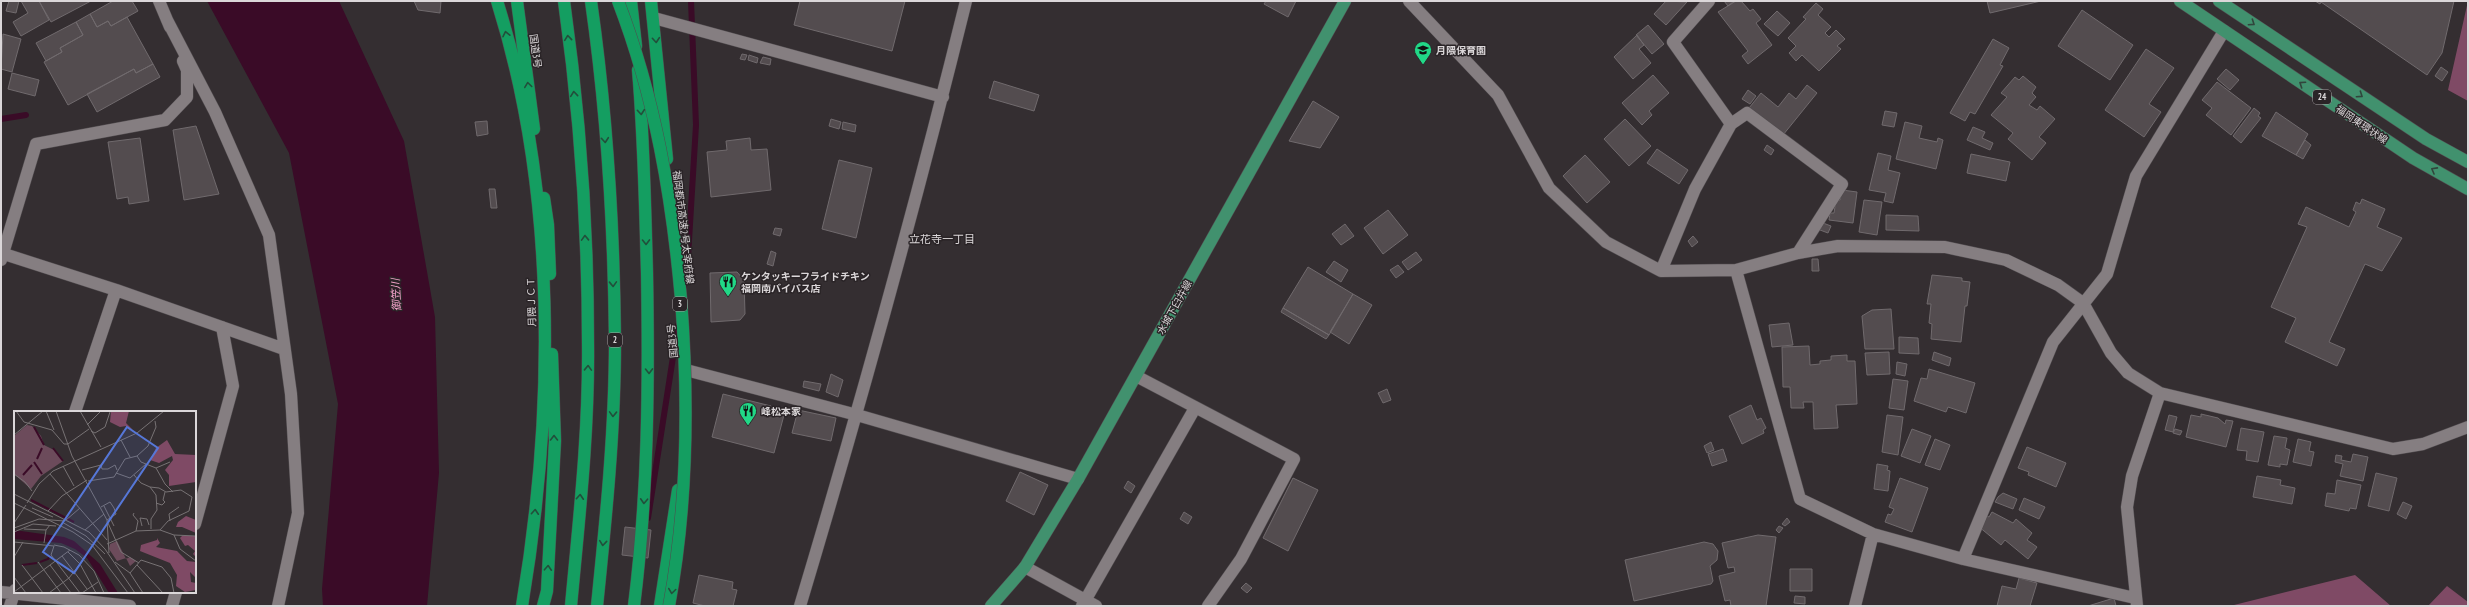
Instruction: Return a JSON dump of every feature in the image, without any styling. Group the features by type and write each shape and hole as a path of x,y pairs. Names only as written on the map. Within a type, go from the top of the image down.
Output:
{"highway":[{"name":"月隈ＪＣＴ","path":"497,1 530,142 538,209 543,297 544,364 541,433 532,547 522,606"},
{"name":"国道3号","path":"517,1 548,225 555,441 544,606"},
{"path":"564,1 584,205 588,345 586,426 571,606"},
{"name":"2","path":"590,1 599,73 610,204 615,342 612,428 597,606"},
{"name":"福岡都市高速2号太宰府線","path":"618,1 646,86 661,148 678,260 684,332 687,438 683,518 669,606"},
{"path":"631,1 634,17 644,142 649,389 642,542 634,606"},
{"name":"国道3号","path":"651,1 654,18 686,370 686,440 660,606"}],"main road":[{"name":"水城下臼井線","path":"991,606 1006,591 1025,567 1078,479 1345,1"},
{"name":"福岡東環状線","path":"2180,1 2413,158 2468,189"},
{"name":"24","path":"2219,1 2426,139 2468,162"}],"street":[{"path":"159,1 187,70 187,97 165,120 36,144 2,256 116,290 284,349"},
{"path":"800,606 857,415 943,97 966,1"},
{"path":"1409,1 1498,95 1549,188 1606,242 1661,272 1736,270 1798,253 1838,246 1945,247 2006,260 2058,285 2083,303 2112,353 2128,372 2160,393 2393,449 2423,444 2468,427"},
{"path":"1709,1 1673,42 1731,124"},
{"path":"654,18 943,97"},
{"path":"167,20 215,112 269,235 290,394 298,513 278,606"},
{"path":"1963,559 2053,342 2107,274 2136,176 2224,31"},
{"path":"1661,272 1695,189 1731,124 1747,113 1842,184 1798,253"},
{"path":"1736,270 1800,499 1874,534 1963,559 2136,602 2128,507 2132,476 2160,393"},
{"path":"74,411 116,290"},
{"path":"196,520 233,386 222,327"},
{"path":"686,370 857,415 1078,479"},
{"path":"1136,376 1294,459 1241,558 1208,606"},
{"path":"1025,567 1088,604 1195,408"},
{"path":"1855,606 1874,534"},
{"path":"1,592 14,591 10,606"},
{"path":"999,606 1006,591"},
{"path":"29,593 130,606"},
{"path":"172,606 176,593"}],"shaded area":[{"path":"2468,1 2468,101 2448,90"},
{"path":"2355,575 2391,606 2234,606 2234,605"},
{"path":"2447,586 2468,602 2468,606 2428,606"}],"water":[{"name":"御笠川","path":"207,1 339,1 404,141 435,317 439,473 427,606 323,606 322,589 338,404 289,153"}],"building":[{"path":"9,1 19,1 16,13 6,11"},
{"path":"21,1 39,1 49,20 21,36 13,22 28,13"},
{"path":"39,1 91,1 51,22"},
{"path":"113,1 132,1 138,11 111,26 108,21 97,27 90,14"},
{"path":"414,1 441,1 440,13 418,10"},
{"path":"800,1 905,1 892,51 794,25"},
{"path":"1266,1 1296,1 1288,17 1264,4"},
{"path":"1666,1 1687,2 1666,25 1654,14"},
{"path":"1724,1 1734,1 1728,6"},
{"path":"1736,1 1741,1 1750,11 1753,9 1761,19 1756,23 1772,45 1748,64 1742,56 1748,51 1718,12"},
{"path":"1987,1 2041,1 1990,13"},
{"path":"2315,1 2454,1 2442,53 2427,75 2321,2 2320,4"},
{"path":"1816,3 1823,9 1818,15 1831,27 1825,33 1829,37 1836,30 1845,39 1837,46 1841,49 1819,71 1802,55 1796,61 1789,53 1796,46 1788,38 1806,19 1803,17"},
{"path":"2082,10 2133,45 2110,80 2058,46"},
{"path":"1777,11 1790,23 1778,36 1764,24"},
{"path":"90,14 97,27 108,21 111,26 127,17 153,64 136,73 134,69 68,105 44,62 62,52 60,48 83,35 76,22"},
{"path":"76,22 83,35 60,48 62,52 46,61 36,43"},
{"path":"1648,25 1664,44 1652,54 1636,35"},
{"path":"3,34 21,39 12,72 1,69"},
{"path":"1637,35 1644,45 1639,49 1651,63 1633,79 1614,57"},
{"path":"1993,39 2009,48 2000,65 2003,66 1975,114 1970,112 1965,121 1950,113"},
{"path":"2146,49 2174,68 2149,104 2161,112 2144,137 2105,110"},
{"path":"742,54 747,55 745,60 740,59"},
{"path":"749,55 758,58 757,63 748,60"},
{"path":"763,57 771,59 770,65 760,63"},
{"path":"153,64 160,77 97,112 87,94 134,69 136,73"},
{"path":"2441,67 2448,72 2442,81 2435,76"},
{"path":"2226,69 2239,80 2230,90 2217,79"},
{"path":"12,73 39,80 35,96 8,89"},
{"path":"1653,75 1669,93 1649,111 1652,115 1642,125 1622,103"},
{"path":"2023,76 2036,87 2032,93 2036,97 2029,105 2037,110 2040,106 2055,119 2039,137 2046,143 2032,160 2008,139 2013,133 1991,115 2007,97 2001,93 2015,77 2019,80"},
{"path":"994,81 1039,95 1034,111 989,98"},
{"path":"2217,82 2251,108 2231,135 2206,115 2212,108 2202,100"},
{"path":"1807,85 1817,93 1783,135 1749,108 1761,93 1778,107 1789,93 1796,99"},
{"path":"1748,90 1756,96 1750,104 1742,99"},
{"path":"1313,101 1339,117 1320,148 1289,141"},
{"path":"2254,108 2260,113 2258,116 2261,118 2241,143 2233,136"},
{"path":"1885,111 1897,113 1894,127 1882,125"},
{"path":"2276,112 2308,134 2296,155 2262,136"},
{"path":"831,119 841,122 839,129 829,126"},
{"path":"1625,119 1651,146 1629,166 1604,139"},
{"path":"487,121 488,134 477,136 475,122"},
{"path":"843,122 856,125 855,132 842,129"},
{"path":"1905,122 1922,126 1919,138 1937,142 1938,138 1943,140 1936,169 1896,159"},
{"path":"196,126 219,194 184,200 173,130"},
{"path":"1973,127 1985,132 1982,138 1993,143 1990,150 1967,140"},
{"path":"140,138 149,201 129,204 128,197 117,199 108,142"},
{"path":"750,138 751,150 767,149 771,190 711,197 707,152 727,150 726,141"},
{"path":"2305,140 2311,145 2303,159 2296,155"},
{"path":"1767,145 1774,150 1771,155 1764,150"},
{"path":"1657,149 1688,170 1679,184 1647,163"},
{"path":"1878,153 1891,156 1888,170 1900,173 1893,203 1884,201 1886,193 1869,190"},
{"path":"1971,154 2010,162 2006,181 1967,173"},
{"path":"1585,155 1610,182 1587,203 1563,176"},
{"path":"839,160 872,168 856,238 822,229"},
{"path":"489,189 495,189 497,208 491,208"},
{"path":"1842,190 1857,192 1853,223 1829,220 1830,213 1834,213 1836,200 1840,200"},
{"path":"2362,199 2385,209 2377,227 2402,238 2382,271 2365,264 2329,342 2345,349 2337,366 2285,342 2296,318 2271,307 2307,227 2298,224 2306,207 2349,227 2356,212 2353,210 2356,202 2360,204"},
{"path":"1864,200 1882,202 1877,235 1859,232"},
{"path":"1388,210 1408,235 1383,254 1364,228"},
{"path":"1886,215 1918,216 1919,231 1886,230"},
{"path":"1823,223 1831,226 1828,233 1820,230"},
{"path":"1345,224 1354,236 1341,245 1332,234"},
{"path":"775,228 782,229 780,236 773,234"},
{"path":"1693,236 1698,242 1692,247 1688,241"},
{"path":"771,251 776,253 773,266 767,264"},
{"path":"1416,252 1422,260 1408,270 1402,262"},
{"path":"1812,259 1818,259 1819,271 1812,271"},
{"path":"1334,261 1348,270 1341,282 1326,272"},
{"path":"1398,265 1404,272 1396,278 1390,270"},
{"path":"1308,267 1353,294 1329,335 1283,308"},
{"name":"ケンタッキーフライドチキン 福岡南バイパス店","path":"737,272 744,280 745,314 740,320 711,322 710,273"},
{"path":"1932,275 1962,278 1962,281 1970,282 1967,306 1965,306 1961,342 1931,339 1932,324 1929,323 1931,304 1927,304"},
{"path":"1353,294 1372,305 1349,344 1330,332"},
{"path":"1283,308 1329,335 1326,339 1281,312"},
{"path":"1891,309 1894,349 1865,349 1862,316 1872,310"},
{"path":"1789,323 1793,345 1772,347 1769,325"},
{"path":"1899,337 1918,338 1919,354 1899,353"},
{"path":"1809,346 1810,365 1820,364 1820,361 1831,360 1831,356 1847,355 1847,361 1855,361 1857,404 1836,405 1838,428 1814,429 1813,402 1803,402 1804,408 1791,408 1790,387 1783,387 1782,347"},
{"path":"1889,352 1890,374 1867,375 1865,353"},
{"path":"1934,352 1951,358 1949,366 1932,360"},
{"path":"1897,362 1907,364 1905,376 1896,374"},
{"path":"1929,369 1975,383 1966,413 1948,407 1946,412 1914,401 1921,378 1927,379"},
{"path":"831,374 843,380 838,397 826,392"},
{"path":"1893,379 1908,381 1904,410 1889,408"},
{"path":"804,381 821,384 819,391 803,387"},
{"path":"1387,389 1391,400 1383,403 1378,393"},
{"name":"峰松本家","path":"723,394 771,406 770,411 784,415 774,453 712,437"},
{"path":"1751,405 1757,420 1761,418 1766,428 1763,430 1764,433 1742,444 1729,416"},
{"path":"798,410 836,418 831,441 792,433"},
{"path":"2201,414 2218,418 2225,424 2226,420 2233,421 2226,447 2186,437 2191,415 2201,417"},
{"path":"1887,415 1903,417 1898,455 1882,452"},
{"path":"2169,415 2177,417 2173,432 2165,430"},
{"path":"2241,428 2264,432 2258,462 2246,460 2247,451 2237,450"},
{"path":"1912,429 1931,436 1920,463 1901,456"},
{"path":"2175,429 2182,431 2180,435 2173,433"},
{"path":"2274,436 2287,438 2285,448 2290,450 2287,465 2280,464 2280,467 2268,465"},
{"path":"1935,439 1950,445 1940,470 1925,465"},
{"path":"2298,439 2311,442 2309,451 2314,452 2311,466 2293,462"},
{"path":"1711,442 1714,450 1707,453 1704,446"},
{"path":"2027,447 2066,463 2056,487 2028,475 2029,472 2018,468"},
{"path":"1723,449 1727,461 1712,466 1708,454"},
{"path":"2353,454 2368,457 2363,481 2340,476 2343,464 2335,462 2336,455 2342,456 2341,460 2351,462"},
{"path":"1877,464 1888,466 1887,470 1890,471 1888,491 1874,489"},
{"path":"1020,472 1048,485 1034,515 1006,501"},
{"path":"2376,473 2397,478 2389,511 2368,506"},
{"path":"2257,476 2281,480 2280,485 2295,488 2292,504 2253,497"},
{"path":"1293,478 1318,490 1288,551 1263,538"},
{"path":"1900,478 1928,488 1912,532 1885,522 1888,514 1891,515 1894,509 1889,507"},
{"path":"2337,480 2361,485 2356,509 2350,508 2349,511 2325,506 2327,493 2335,494"},
{"path":"1128,481 1135,486 1131,493 1124,488"},
{"path":"2003,493 2017,499 2013,509 1995,502"},
{"path":"2024,498 2045,507 2039,519 2019,510"},
{"path":"2403,502 2412,506 2406,519 2397,514"},
{"path":"1184,512 1192,517 1188,524 1180,519"},
{"path":"1992,512 2013,523 2016,519 2032,533 2027,540 2037,547 2028,559 2005,540 2001,545 1978,526 1985,515 1989,517"},
{"path":"1787,518 1790,522 1785,526 1782,524"},
{"path":"1779,526 1783,528 1779,533 1776,530"},
{"path":"625,527 651,530 648,558 622,555"},
{"path":"1758,535 1776,537 1766,606 1731,606 1730,600 1725,601 1719,576 1735,572 1734,567 1728,568 1722,543"},
{"path":"1704,542 1713,544 1718,551 1717,560 1710,566 1713,581 1711,584 1634,601 1625,560"},
{"path":"1790,569 1812,569 1812,591 1790,591"},
{"path":"699,575 733,582 732,589 737,590 733,606 705,606 693,603"},
{"path":"2019,578 2037,583 2030,606 1997,606 2002,586 2016,589"},
{"path":"1246,583 1252,588 1247,593 1241,588"},
{"path":"1795,596 1805,597 1805,604 1794,603"},
{"path":"2114,598 2116,606 2088,606"}],"waterway":[{"path":"684,286 688,257 696,125 691,1"},
{"path":"1,119 26,115"},
{"path":"648,518 678,325"}],"place":[{"name":"月隈保育園","path":"1423,65"},
{"name":"ケンタッキーフライドチキン 福岡南バイパス店","path":"728,297"},
{"name":"峰松本家","path":"748,426"}],"district":[{"name":"立花寺一丁目","path":"942,239"}]}
